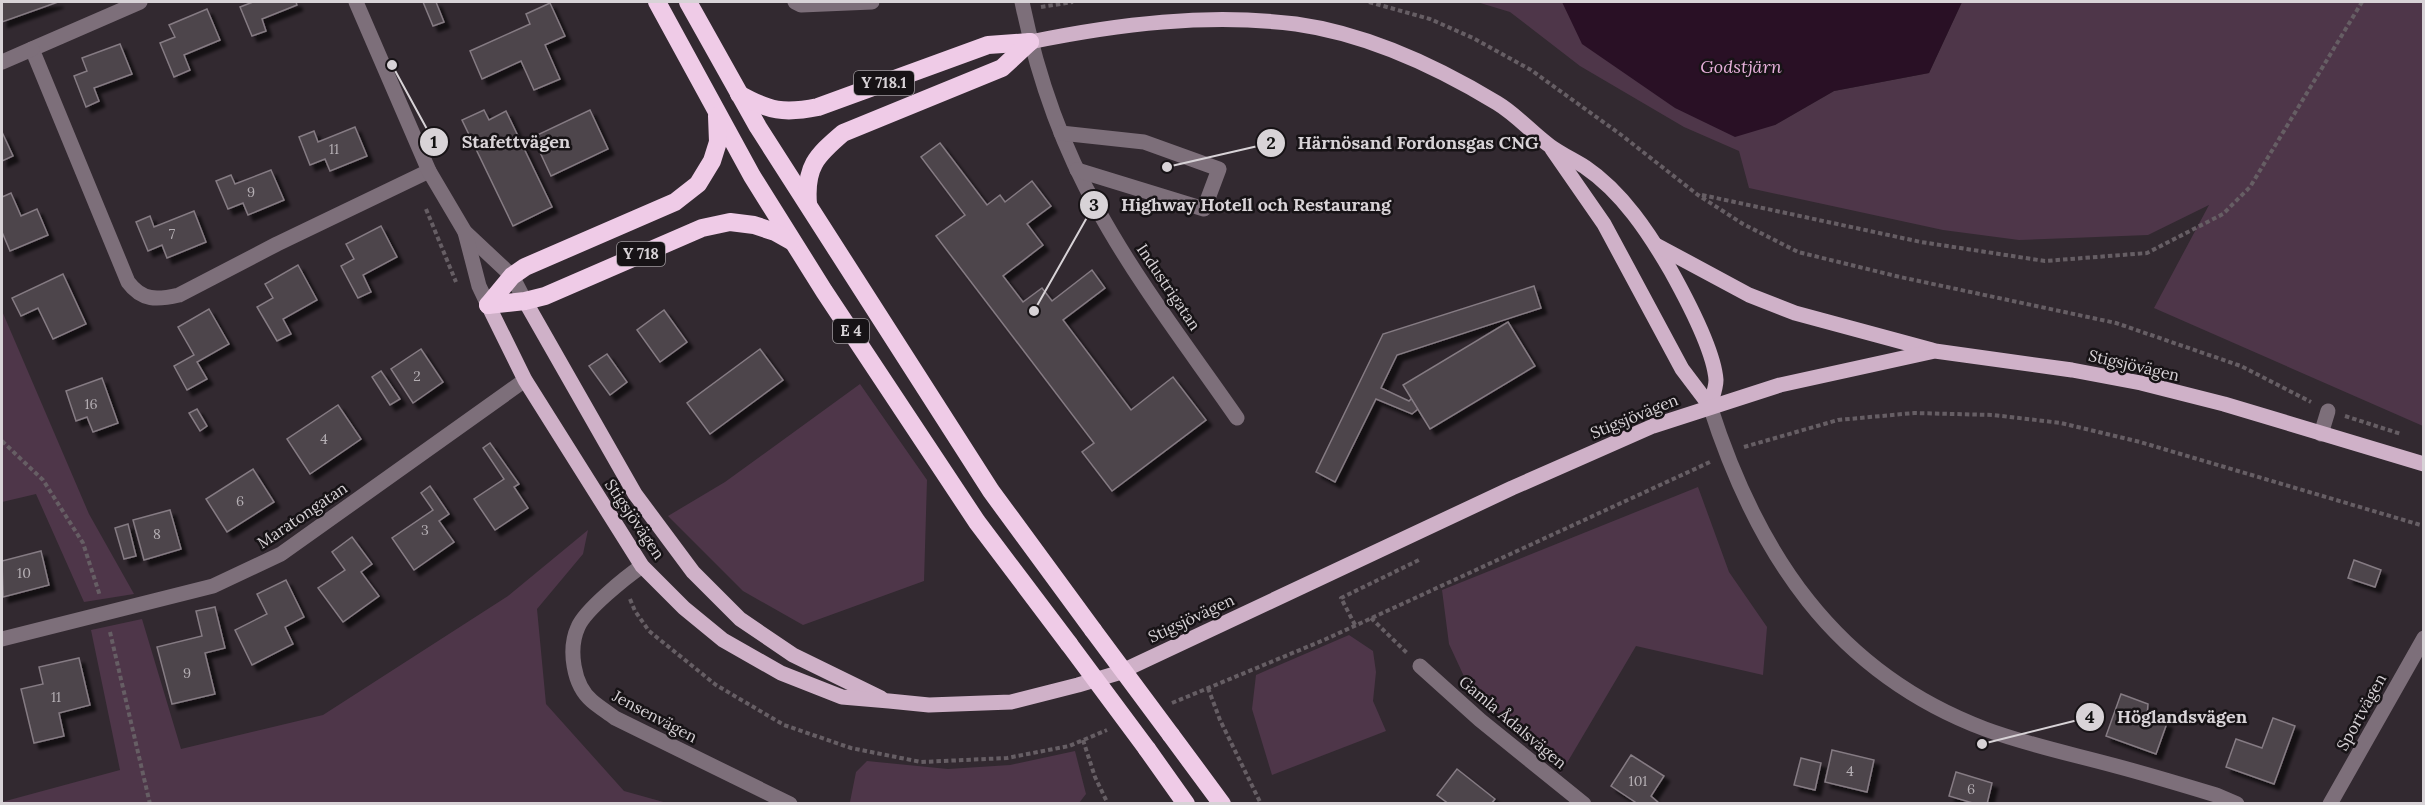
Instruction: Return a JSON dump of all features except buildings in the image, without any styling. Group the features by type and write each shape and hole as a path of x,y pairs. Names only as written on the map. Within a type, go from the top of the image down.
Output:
{"highway":[{"name":"E 4","path":"657,2 752,176 977,522 1186,804"},
{"name":"E 4","path":"688,2 738,94 991,491 1222,804"},
{"name":"Y 718.1","path":"738,94 760,107 780,112 797,111 818,107 988,45 1030,42"},
{"name":"Y 718.1","path":"808,205 806,183 811,169 824,149 843,133 1002,68 1030,42"},
{"name":"Y 718","path":"488,304 512,276 544,257 675,202 698,184 712,161 718,142 717,112"},
{"name":"Y 718","path":"488,304 525,301 545,296 702,228 730,222 754,225 776,232 793,242"}],"main road":[{"name":"Y 718.1","path":"1030,42 1096,28 1172,20 1297,24 1362,39 1418,60 1500,104 1551,146 1586,168 1612,189 1656,245 1677,283 1713,361 1716,382 1710,406"},
{"name":"Y 718.1","path":"1551,146 1604,224 1682,369 1710,406"},
{"path":"1656,245 1749,295 1795,313 1935,351"},
{"name":"Stigsjövägen","path":"525,301 636,494 693,572 740,619 793,655 890,701"},
{"name":"Stigsjövägen","path":"488,304 525,380 642,566 684,608 723,640 781,673 842,697 929,705 1011,702 1118,673 1512,488 1653,426 1780,385 1935,351 2072,370 2142,383 2224,404 2424,464"}],"street":[{"path":"2,62 140,2"},
{"path":"356,2 429,171 465,232 479,286 488,304"},
{"path":"795,2 801,4 872,2"},
{"name":"Industrigatan","path":"1023,6 1030,42 1048,99 1077,170 1097,210 1131,266 1237,418"},
{"path":"32,49 128,282 136,292 148,298 162,299 179,295 277,244 429,171"},
{"path":"1061,133 1144,142 1219,169 1204,209 1077,170"},
{"path":"465,232 512,276 525,301"},
{"name":"Maratongatan","path":"2,639 213,586 281,554 525,380"},
{"path":"1710,406 1726,455 1746,503 1772,551 1802,596 1837,634 1889,677 1934,705 1984,728 2216,795 2237,804"},
{"path":"2321,434 2328,411"},
{"name":"Jensenvägen","path":"642,566 622,581 578,625 572,650 577,677 590,700 615,718 790,804"},
{"name":"Sportvägen","path":"2330,804 2424,638"},
{"name":"Gamla Ådalsvägen","path":"1420,666 1480,720 1584,804"}],"path":[{"path":"1023,6 1073,2"},
{"path":"1369,2 1430,19 1473,38 1531,70 1620,134 1698,195 1743,224 1798,252 1900,277 2116,322 2241,366 2328,411 2402,434"},
{"path":"1698,195 1921,242 2045,261 2147,253 2223,214 2250,187 2362,2"},
{"path":"1166,705 1371,618 1748,445 1838,420 1914,414 1993,415 2061,423 2140,442 2424,526"},
{"path":"2,441 43,480 83,543 106,613 150,804"},
{"path":"1355,625 1341,598 1421,559"},
{"path":"622,581 635,611 648,631 716,685 784,725 824,740 851,748 921,762 1007,758 1069,746 1114,727"},
{"path":"1371,618 1420,666"},
{"path":"1208,688 1220,720 1261,804"},
{"path":"1083,740 1095,777 1108,804"}],"shaded area":[{"path":"1477,2 1562,2 1775,125 1834,91 1929,73 1962,2 2423,2 2423,426 2154,308 2209,205 2148,235 2019,240 1943,230 1749,188 1739,151 1684,127 1580,66 1510,12"},
{"path":"2,311 89,514 134,594 84,602 36,494 2,502"},
{"path":"860,384 927,480 924,581 803,625 743,591 668,516 725,482"},
{"path":"1698,487 1729,572 1767,627 1763,675 1636,646 1561,773 1468,685 1449,644 1442,590"},
{"path":"588,530 583,554 537,609 546,704 624,791 667,803 2,803 120,770 91,630 142,619 181,749 323,715 508,596"},
{"path":"1349,635 1373,651 1376,672 1373,701 1386,731 1272,775 1252,709 1256,675"},
{"path":"1075,751 1086,794 1079,803 850,802 856,772 867,761 948,769 1010,765"}],"water":[{"name":"Godstjärn","path":"1562,2 1962,2 1929,73 1834,91 1775,125 1735,137 1675,108 1582,44"}],"place":[{"name":"Stafettvägen","path":"392,65"},
{"name":"Härnösand Fordonsgas CNG","path":"1167,167"},
{"name":"Highway Hotell och Restaurang","path":"1034,311"},
{"name":"Höglandsvägen","path":"1982,744"}]}
